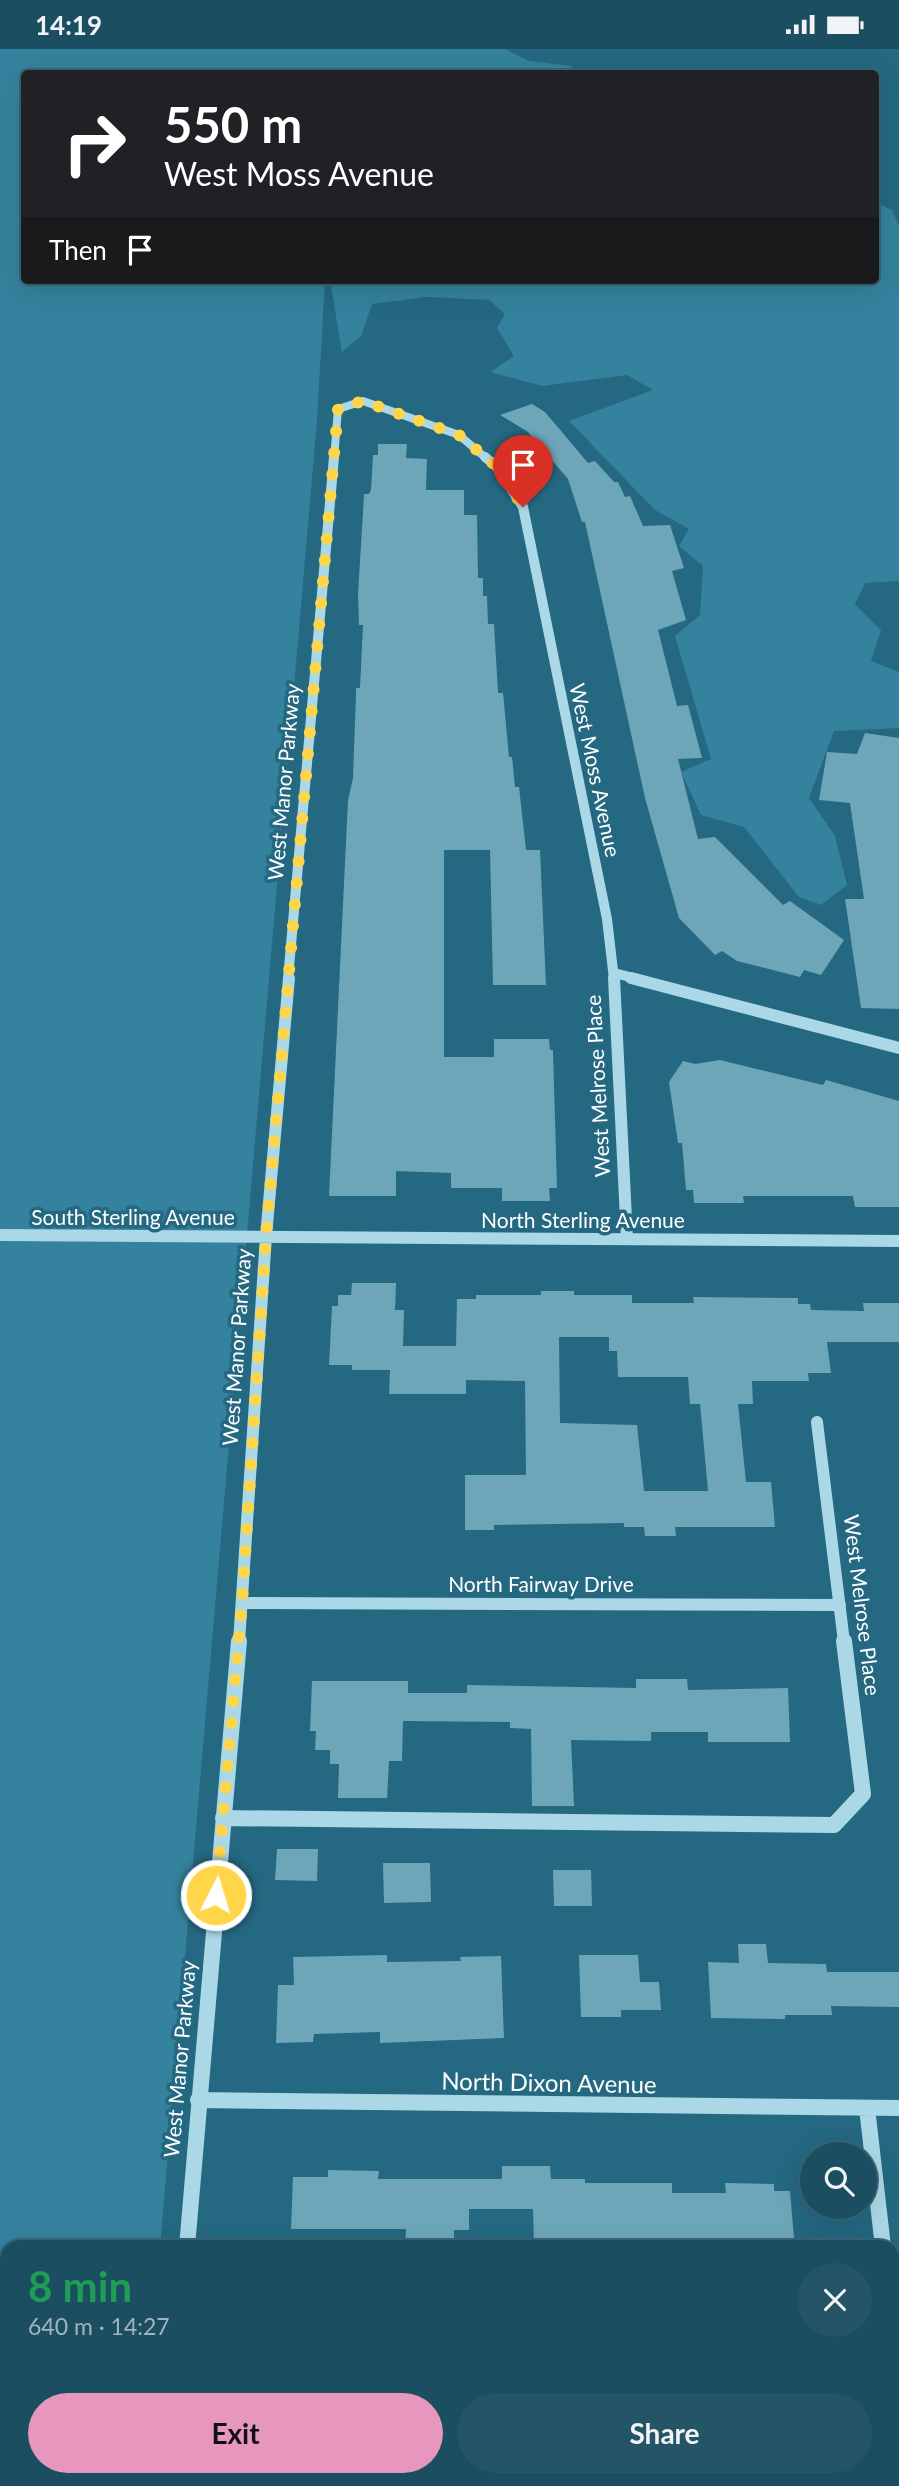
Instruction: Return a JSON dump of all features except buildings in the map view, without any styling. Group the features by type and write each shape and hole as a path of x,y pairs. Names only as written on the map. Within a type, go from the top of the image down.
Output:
{"street":[{"name":"West Moss Avenue","path":"338,409 363,401 459,435 496,466 523,507 607,919 614,973"},
{"name":"West Manor Parkway","path":"188,2240 242,1603 266,1236 338,409"},
{"path":"614,973 899,1048"},
{"name":"West Melrose Place","path":"614,973 627,1239"},
{"name":"South Sterling Avenue","path":"0,1235 266,1236"},
{"name":"North Sterling Avenue","path":"266,1236 899,1241"},
{"name":"West Melrose Place","path":"817,1422 863,1794"},
{"name":"North Fairway Drive","path":"242,1603 840,1605"},
{"path":"223,1818 834,1825 863,1794"},
{"name":"North Dixon Avenue","path":"198,2100 899,2108"},
{"path":"867,2108 882,2240"}],"shaded area":[{"path":"0,49 505,49 529,61 571,66 574,70 21,70 21,284 325,284 317,420 161,2240 0,2240"},
{"path":"879,204 892,210 899,226 899,581 865,583 855,604 881,630 871,661 899,672 899,728 834,731 809,798 835,836 847,885 821,905 799,897 744,827 701,815 681,772 711,759 675,636 700,615 703,566 679,546 689,529 655,510 569,421 653,390 627,375 542,386 490,372 514,356 497,328 505,314 489,300 427,297 372,304 361,336 342,352 331,284 879,284"}],"route":[{"path":"216,1895 242,1603 266,1236 338,409 363,401 459,435 496,466 523,507"}]}
